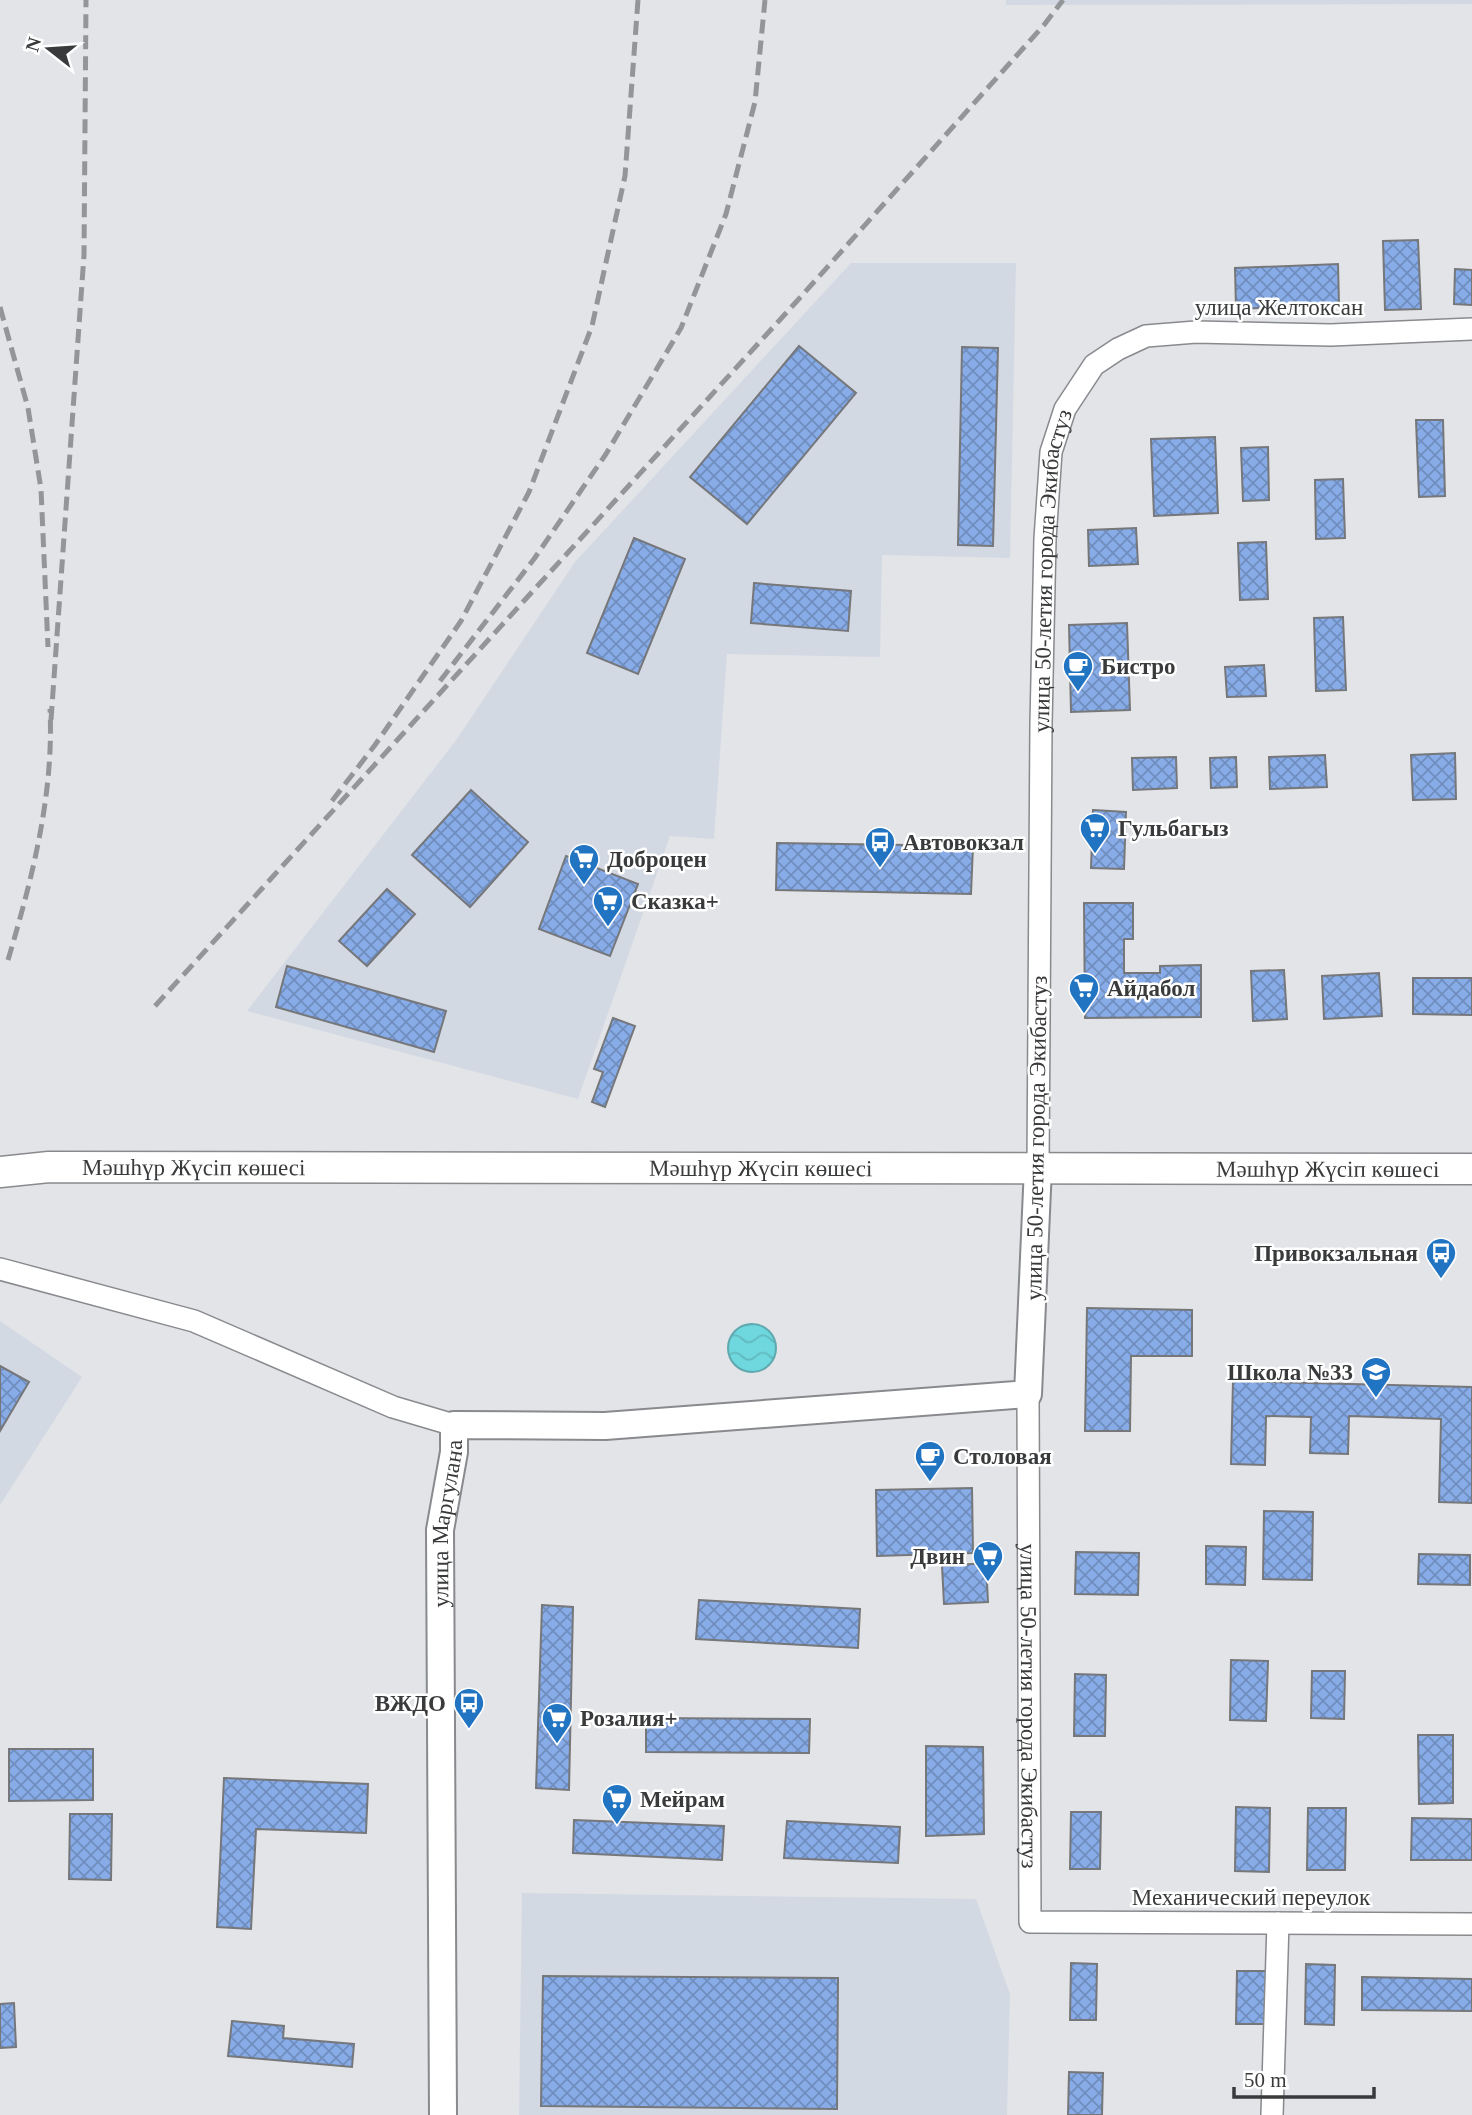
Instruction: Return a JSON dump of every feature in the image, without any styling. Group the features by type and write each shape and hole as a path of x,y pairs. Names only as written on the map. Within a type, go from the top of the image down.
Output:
{"main road":[{"path":"0,1161 49,1167"},
{"name":"Мәшһүр Жүсіп көшесі","path":"49,1167 1472,1169"},
{"path":"0,1172 49,1167"}],"street":[{"name":"улица Желтоксан","path":"1094,365 1118,349 1146,336 1196,332 1331,335 1472,329"},
{"name":"улица 50-летия города Экибастуз","path":"1030,1922 1028,1394 1038,1167 1045,539 1051,452 1065,409 1094,365"},
{"path":"0,1269 194,1321 393,1408 454,1425"},
{"name":"улица Маргулана","path":"443,2115 440,1530 454,1452 454,1425 605,1426 1028,1394"},
{"name":"Механический переулок","path":"1030,1922 1472,1924"},
{"path":"1272,2115 1278,1923"}],"shaded area":[{"path":"1006,0 1472,0 1472,4 1006,5"},
{"path":"851,263 1016,263 1010,558 882,555 880,657 727,654 714,839 670,836 578,1099 247,1011 457,739 575,562"},
{"path":"0,1321 82,1377 0,1505"},
{"path":"522,1893 976,1899 1010,1994 1007,2115 519,2115"}],"water":[{"path":"752,1324 761,1325 769,1331 775,1339 775,1357 769,1365 761,1371 752,1372 743,1371 735,1365 729,1357 728,1348 729,1339 735,1331 743,1325"}],"building":[{"path":"1418,240 1421,309 1385,310 1383,241"},
{"path":"1338,264 1339,305 1236,309 1235,268"},
{"path":"1455,269 1472,270 1472,305 1454,304"},
{"path":"799,346 856,393 747,524 690,477"},
{"path":"962,347 998,348 993,546 958,545"},
{"path":"1416,420 1443,420 1445,496 1419,497"},
{"path":"1215,437 1218,513 1154,516 1151,439"},
{"path":"1268,447 1269,500 1243,501 1241,448"},
{"path":"1343,479 1345,538 1316,539 1315,480"},
{"path":"1136,528 1138,564 1089,566 1088,530"},
{"path":"634,538 685,559 638,674 587,653"},
{"path":"1266,542 1268,599 1240,600 1238,543"},
{"path":"754,583 851,591 848,631 751,623"},
{"path":"1343,617 1346,690 1316,691 1314,618"},
{"path":"1127,623 1130,710 1071,712 1069,625"},
{"path":"1264,665 1266,696 1227,697 1225,667"},
{"path":"1455,753 1456,799 1413,800 1411,755"},
{"path":"1325,755 1327,787 1270,789 1269,757"},
{"path":"1176,757 1177,788 1133,790 1132,758"},
{"path":"1236,757 1237,787 1211,788 1210,758"},
{"path":"471,790 528,842 470,907 412,855"},
{"path":"1093,810 1126,812 1124,869 1091,868"},
{"path":"777,843 973,846 971,894 776,890"},
{"path":"566,856 638,884 610,956 539,929"},
{"path":"387,889 415,914 367,966 339,941"},
{"path":"1084,903 1133,903 1133,939 1124,939 1124,973 1160,973 1160,966 1201,965 1201,1017 1085,1018"},
{"path":"287,966 446,1011 434,1052 276,1007"},
{"path":"1284,970 1287,1019 1253,1021 1251,971"},
{"path":"1379,973 1382,1016 1324,1019 1322,976"},
{"path":"1413,978 1472,978 1472,1015 1413,1014"},
{"path":"613,1018 635,1026 605,1107 592,1102 603,1072 594,1069"},
{"path":"1087,1308 1192,1310 1192,1356 1131,1356 1130,1431 1085,1431"},
{"path":"0,1366 29,1382 0,1431"},
{"path":"1233,1381 1472,1387 1472,1503 1439,1502 1441,1419 1349,1416 1348,1454 1310,1453 1311,1417 1266,1416 1265,1465 1231,1464"},
{"path":"972,1488 973,1553 877,1556 876,1490"},
{"path":"1264,1511 1313,1512 1312,1580 1263,1579"},
{"path":"1206,1546 1246,1547 1245,1585 1206,1584"},
{"path":"1076,1552 1139,1553 1138,1595 1075,1594"},
{"path":"1419,1554 1470,1555 1470,1585 1418,1584"},
{"path":"986,1563 988,1602 944,1604 942,1566"},
{"path":"699,1600 860,1609 858,1648 696,1639"},
{"path":"542,1605 573,1607 569,1790 536,1788"},
{"path":"1231,1660 1268,1661 1266,1721 1230,1720"},
{"path":"1312,1671 1345,1671 1344,1719 1311,1718"},
{"path":"1075,1674 1106,1675 1105,1736 1074,1736"},
{"path":"646,1718 810,1719 809,1753 646,1752"},
{"path":"1418,1735 1453,1735 1453,1803 1419,1804"},
{"path":"926,1746 983,1747 984,1834 926,1836"},
{"path":"9,1749 93,1749 93,1800 9,1801"},
{"path":"224,1778 368,1784 366,1833 256,1829 251,1929 217,1927"},
{"path":"1236,1807 1270,1808 1269,1872 1235,1871"},
{"path":"1308,1808 1346,1808 1345,1870 1307,1870"},
{"path":"1071,1812 1101,1812 1100,1869 1070,1869"},
{"path":"70,1814 112,1814 111,1880 69,1879"},
{"path":"1412,1818 1472,1819 1472,1860 1411,1860"},
{"path":"574,1820 724,1826 722,1860 573,1853"},
{"path":"787,1821 900,1827 898,1863 784,1858"},
{"path":"1071,1963 1097,1964 1096,2020 1070,2020"},
{"path":"1306,1964 1335,1965 1334,2025 1305,2024"},
{"path":"1237,1971 1267,1971 1267,2024 1236,2024"},
{"path":"543,1976 838,1978 837,2109 541,2106"},
{"path":"1362,1977 1472,1979 1472,2011 1362,2010"},
{"path":"14,2003 16,2047 0,2048 0,2004"},
{"path":"232,2021 284,2026 283,2038 354,2044 352,2067 228,2056"},
{"path":"1069,2072 1103,2073 1102,2115 1068,2115"}],"railway":[{"path":"51,720 84,255 86,0"},
{"path":"332,801 375,745 461,621 529,492 592,326 625,176 638,0"},
{"path":"440,681 534,559 606,454 681,328 726,214 755,102 765,0"},
{"path":"155,1006 797,301 1044,25 1063,0"},
{"path":"0,307 28,408 41,489 48,647"},
{"path":"8,960 40,836 48,773 50,709"}],"place":[{"name":"Бистро","path":"1078,693"},
{"name":"Гульбагыз","path":"1095,855"},
{"name":"Автовокзал","path":"880,869"},
{"name":"Доброцен","path":"584,886"},
{"name":"Сказка+","path":"608,928"},
{"name":"Айдабол","path":"1084,1015"},
{"name":"Привокзальная","path":"1441,1280"},
{"name":"Школа №33","path":"1376,1399"},
{"name":"Столовая","path":"930,1483"},
{"name":"Двин","path":"988,1583"},
{"name":"ВЖДО","path":"469,1730"},
{"name":"Розалия+","path":"557,1745"},
{"name":"Мейрам","path":"617,1826"}]}
